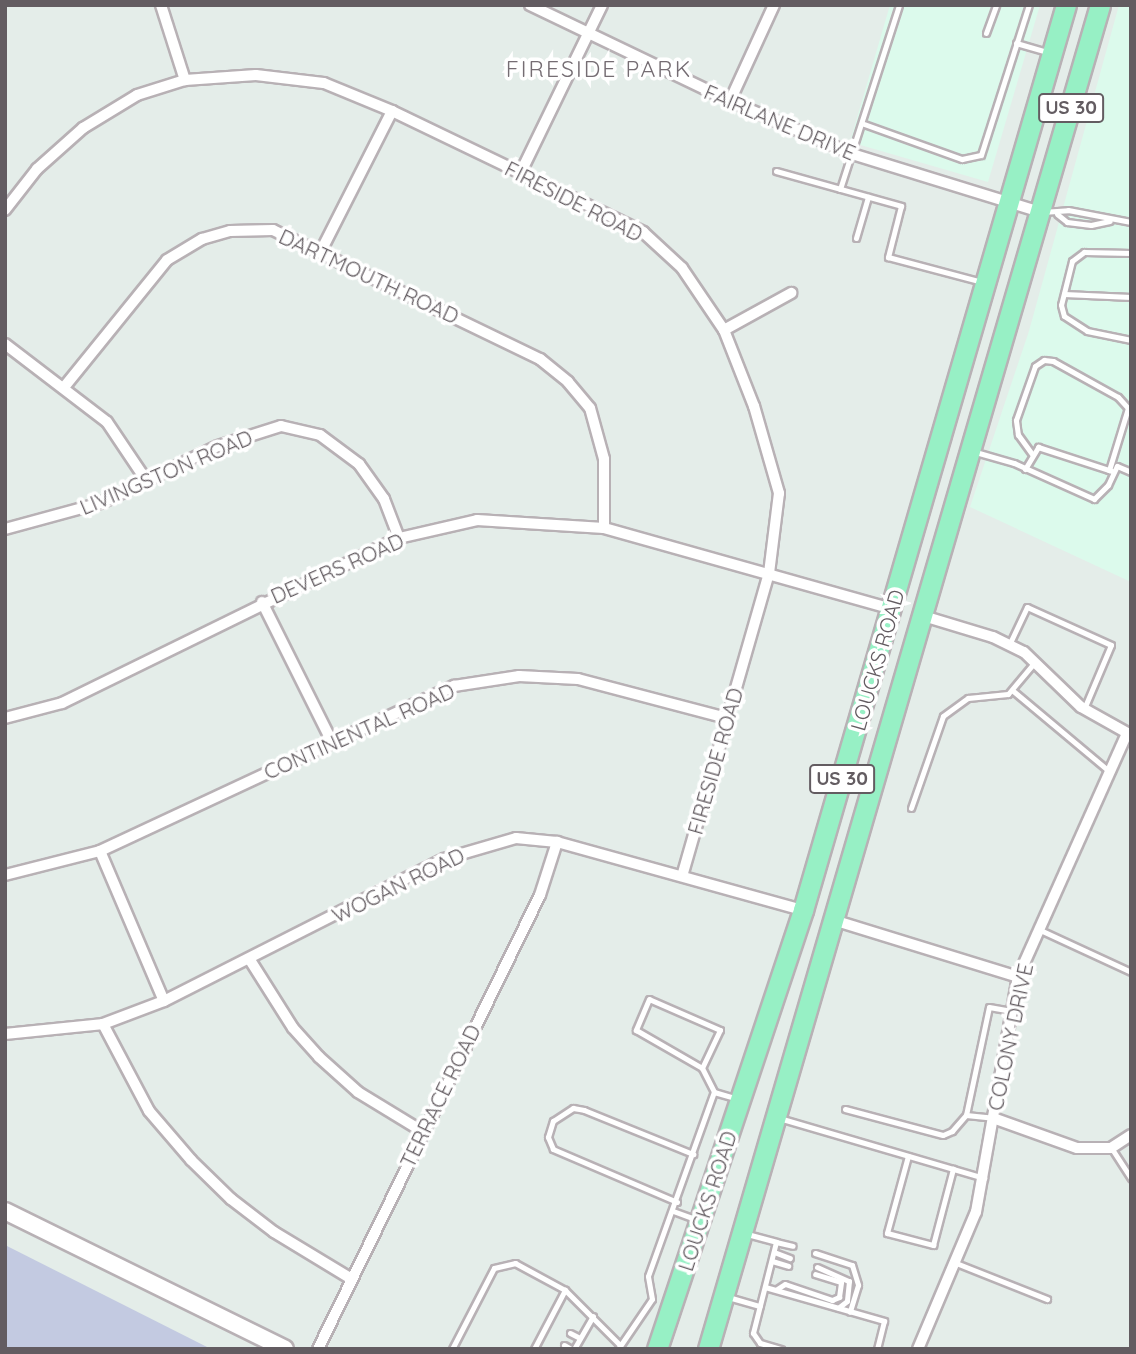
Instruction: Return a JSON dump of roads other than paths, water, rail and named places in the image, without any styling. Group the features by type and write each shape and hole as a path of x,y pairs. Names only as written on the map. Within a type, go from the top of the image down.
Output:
{"highway":[{"name":"LOUCKS ROAD","path":"657,1349 803,910 1066,5"},
{"name":"LOUCKS ROAD","path":"708,1349 778,1117 830,919 920,615 970,451 1049,213 1100,5"}],"street":[{"path":"161,5 184,80"},
{"name":"FAIRLANE DRIVE","path":"530,5 730,102 852,154 1008,203 1049,213"},
{"path":"520,174 602,5"},
{"path":"730,102 774,5"},
{"name":"FIRESIDE ROAD","path":"5,210 37,169 83,128 137,94 184,80 256,75 324,83 392,111 643,232 682,268 724,330 754,406 779,493 769,573 682,876"},
{"path":"321,251 392,111"},
{"name":"DARTMOUTH ROAD","path":"65,386 167,260 202,239 230,230 273,230 540,359 568,382 590,408 604,459 604,528"},
{"path":"724,330 791,293"},
{"path":"5,344 65,386 107,422 146,480"},
{"name":"LIVINGSTON ROAD","path":"5,529 101,503 218,446 281,426 320,435 359,464 384,499 399,538"},
{"name":"DEVERS ROAD","path":"5,718 62,703 262,602 399,538 477,520 604,528 892,609"},
{"path":"262,602 331,740"},
{"path":"920,615 1009,645 1034,663 1084,709 1129,734"},
{"name":"CONTINENTAL ROAD","path":"5,875 100,851 331,740 454,686 519,676 578,679 727,718"},
{"name":"COLONY DRIVE","path":"918,1349 956,1263 984,1178 1018,977 1037,928 1129,734"},
{"name":"WOGAN ROAD","path":"5,1034 103,1024 164,1001 478,846 516,838 557,842 803,910"},
{"name":"TERRACE ROAD","path":"318,1349 422,1131 540,895 557,842"},
{"path":"100,851 164,1001"},
{"path":"830,919 1018,977"},
{"path":"250,960 293,1028 319,1057 358,1092 422,1131"},
{"path":"103,1024 149,1111 191,1160 230,1199 274,1233 351,1278"},
{"path":"993,1118 1077,1148 1111,1148 1131,1135"},
{"path":"5,1211 285,1349"}],"lane":[{"path":"840,189 864,124 899,5"},
{"path":"986,33 996,5"},
{"path":"864,124 962,159 981,155 1028,5"},
{"path":"1016,43 1052,54"},
{"path":"776,171 901,206 888,257 985,283"},
{"path":"856,238 868,197"},
{"path":"1049,213 1068,210 1131,222"},
{"path":"1049,213 1067,222 1091,225 1110,220"},
{"path":"1131,253 1084,252 1072,261 1064,294 1064,316 1087,331 1131,340"},
{"path":"1064,294 1131,297"},
{"path":"1032,454 1018,435 1016,420 1035,366 1053,361 1118,397 1128,408 1112,471"},
{"path":"1026,469 1038,447 1112,471"},
{"path":"970,451 1026,469 1094,499 1117,466 1131,472"},
{"path":"1009,645 1027,607 1111,645 1084,709"},
{"path":"911,808 943,716 968,698 1012,690 1034,663"},
{"path":"1012,690 1109,772"},
{"path":"1037,928 1131,972"},
{"path":"452,1349 494,1268 515,1263 565,1290 593,1316 619,1347 652,1299 648,1276 677,1202 714,1092 702,1068 636,1030 649,999 720,1030 702,1068"},
{"path":"845,1109 943,1135 966,1115 989,1007 1012,1011"},
{"path":"714,1092 741,1100"},
{"path":"677,1202 553,1149 548,1137 553,1121 573,1108 584,1110 693,1154"},
{"path":"966,1115 993,1118"},
{"path":"778,1117 984,1178"},
{"path":"1111,1148 1131,1178"},
{"path":"908,1156 887,1233 933,1245 953,1169"},
{"path":"673,1211 701,1222"},
{"path":"744,1233 793,1246"},
{"path":"776,1242 754,1339 781,1349"},
{"path":"774,1252 790,1258"},
{"path":"815,1253 852,1265 858,1285 850,1311"},
{"path":"772,1261 788,1266"},
{"path":"956,1263 1047,1299"},
{"path":"817,1267 849,1282 847,1301 838,1308"},
{"path":"776,1289 785,1284 832,1300 839,1297 841,1282 815,1274"},
{"path":"765,1287 884,1321 877,1349"},
{"path":"534,1349 565,1290"},
{"path":"725,1296 760,1306"},
{"path":"564,1345 572,1349 593,1316"},
{"path":"549,1321 557,1326"},
{"path":"570,1333 580,1338"},
{"path":"541,1335 550,1339"}],"district":[{"name":"FIRESIDE PARK","path":"599,69"}]}
